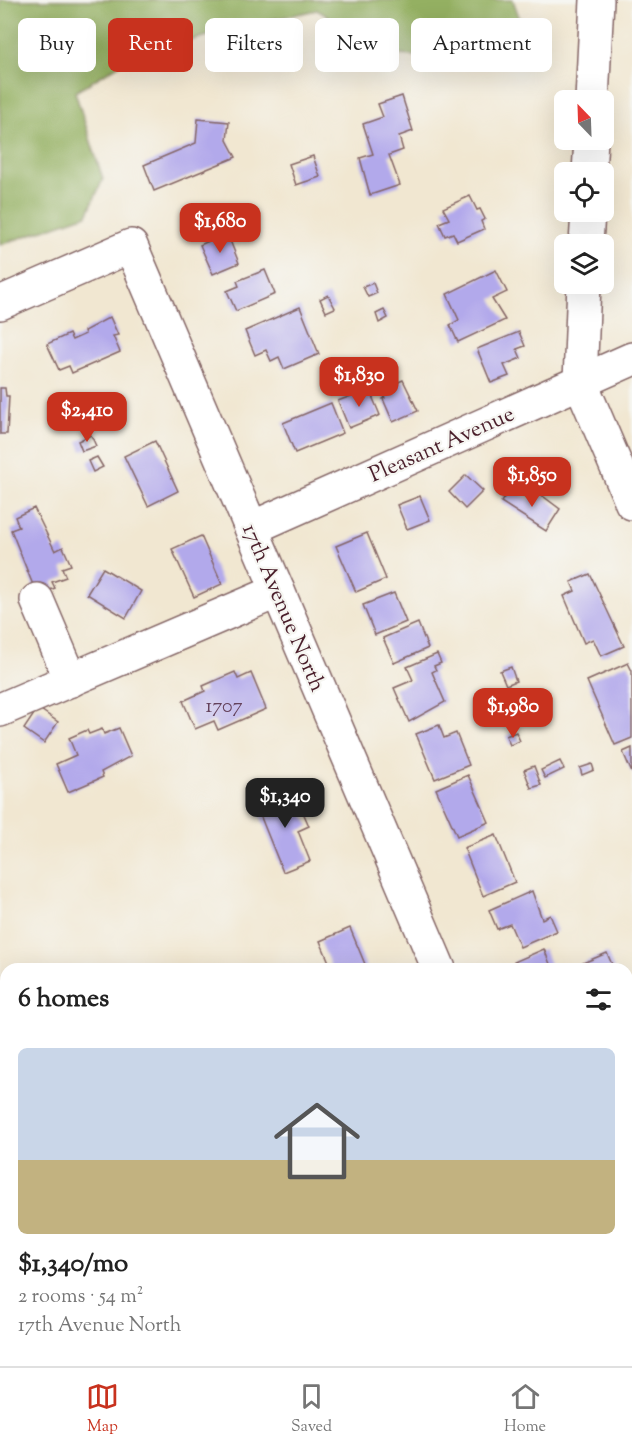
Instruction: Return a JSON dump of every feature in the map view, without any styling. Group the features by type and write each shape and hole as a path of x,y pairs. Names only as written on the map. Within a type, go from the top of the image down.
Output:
{"street":[{"path":"592,90 597,0"},
{"name":"17th Avenue North","path":"0,303 131,246 436,963"},
{"path":"584,294 580,381 632,503"},
{"name":"Pleasant Avenue","path":"252,528 632,359"},
{"path":"0,710 278,591"},
{"path":"37,600 71,680"}],"green space":[{"path":"0,0 513,0 519,18 411,18 411,56 399,55 399,18 331,18 317,10 279,18 205,18 205,37 193,40 193,18 108,18 108,71 75,92 103,179 87,215 0,245"}],"building":[{"path":"402,96 413,131 399,136 403,150 389,155 400,185 370,195 360,158 373,154 363,124 383,117 378,104"},
{"path":"198,119 229,122 227,140 236,157 154,191 144,165 196,143"},
{"path":"313,156 320,177 296,185 289,164"},
{"path":"470,196 485,219 481,221 484,229 457,241 453,233 445,236 439,223 449,219 443,208"},
{"path":"227,233 239,263 213,274 200,245"},
{"path":"265,270 275,294 236,311 227,291 239,286 237,281"},
{"path":"496,270 507,292 492,299 505,320 458,342 450,325 459,320 447,294"},
{"path":"373,283 377,293 368,297 363,287"},
{"path":"328,295 335,308 326,312 320,299"},
{"path":"300,307 319,354 284,369 279,357 271,361 266,350 255,355 245,331"},
{"path":"384,310 388,318 379,323 376,314"},
{"path":"110,317 118,335 113,336 120,352 72,373 69,366 59,370 47,344 69,334 72,340"},
{"path":"519,332 525,346 517,349 521,358 504,365 509,376 491,383 477,349"},
{"path":"403,380 418,411 393,422 383,399 385,398 382,389"},
{"path":"0,388 5,388 6,396 9,396 7,434 0,434"},
{"path":"369,389 380,415 349,428 338,401"},
{"path":"331,403 343,433 295,453 283,423"},
{"path":"91,435 96,446 82,451 78,441"},
{"path":"155,441 178,491 148,506 124,456"},
{"path":"97,457 103,467 93,472 88,461"},
{"path":"466,475 483,491 465,509 449,492"},
{"path":"511,487 530,500 536,491 560,509 546,531 501,502"},
{"path":"420,496 430,520 407,529 397,505"},
{"path":"34,508 55,551 63,547 71,565 62,568 66,577 52,582 55,588 37,595 11,530 19,527 15,517"},
{"path":"367,533 386,579 356,592 336,546"},
{"path":"201,536 222,584 194,597 172,549"},
{"path":"103,568 141,591 126,618 87,594"},
{"path":"590,574 624,646 601,656 593,639 584,643 564,596 575,591 571,582"},
{"path":"394,593 406,622 375,635 363,605"},
{"path":"418,623 428,648 394,663 383,638"},
{"path":"437,654 441,663 434,666 436,670 432,672 445,702 409,722 394,688 413,680 407,667"},
{"path":"628,663 632,671 632,738 615,745 587,681"},
{"path":"511,667 516,681 506,685 500,671"},
{"path":"235,672 238,679 251,673 266,709 218,730 214,721 195,729 183,701 205,691 203,686"},
{"path":"38,708 58,722 44,743 24,729"},
{"path":"439,725 444,738 456,733 469,765 435,779 416,734"},
{"path":"119,728 131,756 101,772 103,777 68,792 56,764 76,755 69,738 87,730 89,734 102,729 104,734"},
{"path":"516,732 520,741 510,745 506,736"},
{"path":"632,748 632,773 623,752"},
{"path":"560,761 564,769 545,778 541,770"},
{"path":"592,764 594,770 582,775 580,768"},
{"path":"534,766 541,785 531,788 524,770"},
{"path":"468,775 489,822 457,836 436,789"},
{"path":"293,789 309,826 298,831 310,861 283,872 256,805"},
{"path":"496,835 515,882 483,896 464,848"},
{"path":"532,891 542,919 550,915 557,931 520,947 510,924 497,929 489,910"},
{"path":"350,928 365,963 329,963 320,941"},
{"path":"544,949 550,963 515,963"},
{"path":"607,953 611,963 583,963"}]}
